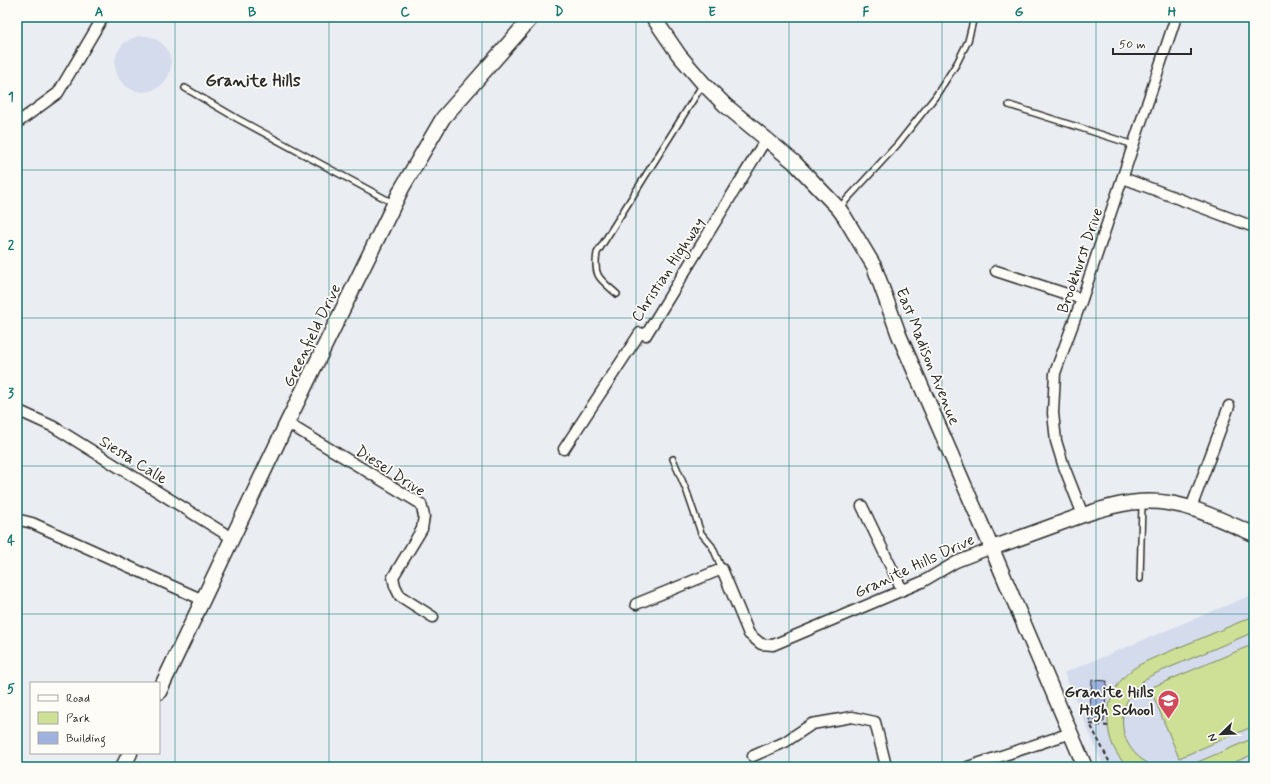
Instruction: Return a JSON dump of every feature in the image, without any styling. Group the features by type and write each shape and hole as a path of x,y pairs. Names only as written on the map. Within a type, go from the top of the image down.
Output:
{"street":[{"path":"17,123 58,92 103,17"},
{"name":"Greenfield Drive","path":"160,690 394,203 443,118 532,17"},
{"name":"East Madison Avenue","path":"652,17 679,55 703,83 725,105 794,162 814,181 839,209 874,266 899,335 1085,767"},
{"name":"Brookhurst Drive","path":"1083,515 1058,449 1052,400 1055,373 1082,299 1176,17"},
{"name":"Christian Highway","path":"564,450 640,333 646,335 766,139"},
{"path":"1123,178 1254,227"},
{"path":"996,271 1082,299"},
{"path":"1191,508 1229,406"},
{"name":"Siesta Calle","path":"17,410 54,427 232,538"},
{"name":"Diesel Drive","path":"287,423 421,504 424,516 422,529 393,577 395,586 400,596 433,617"},
{"name":"Granite Hills Drive","path":"722,569 748,634 762,644 773,645 922,582 956,562 1083,515 1123,503 1168,503 1191,508 1254,534"},
{"path":"862,506 902,590"},
{"path":"17,520 32,523 203,600"},
{"path":"636,604 722,569"},
{"path":"753,756 785,742 812,724 852,717 876,722 887,767"},
{"path":"968,767 1071,733"},
{"path":"123,767 130,754"}],"lane":[{"path":"839,209 897,146 935,97 957,64 968,41 974,17"},
{"path":"617,294 599,278 595,266 597,253 703,83"},
{"path":"185,88 238,119 394,203"},
{"path":"1009,105 1134,145"},
{"path":"673,459 687,492 701,533 712,546 722,569"},
{"path":"1140,579 1142,502"}],"path":[{"path":"1108,726 1090,724 1112,767"}],"shaded area":[{"path":"143,36 154,38 163,44 169,53 171,64 169,75 163,84 154,90 143,92 132,90 123,84 117,75 115,64 117,53 123,44 132,38"},
{"name":"Granite Hills High School","path":"1254,594 1254,767 1104,767 1064,673"}],"green space":[{"path":"1254,616 1254,632 1152,675 1139,684 1130,696 1124,709 1123,723 1125,737 1132,749 1142,760 1157,767 1128,767 1116,752 1108,728 1109,707 1113,694 1124,677 1134,668 1145,662"},
{"path":"1254,644 1254,726 1179,758 1150,688"},
{"path":"1254,738 1254,754 1223,767 1186,767"}],"building":[{"path":"1092,680 1107,681 1104,722 1089,720"}],"place":[{"name":"Granite Hills High School","path":"1169,720"}],"district":[{"name":"Granite Hills","path":"253,80"}]}
